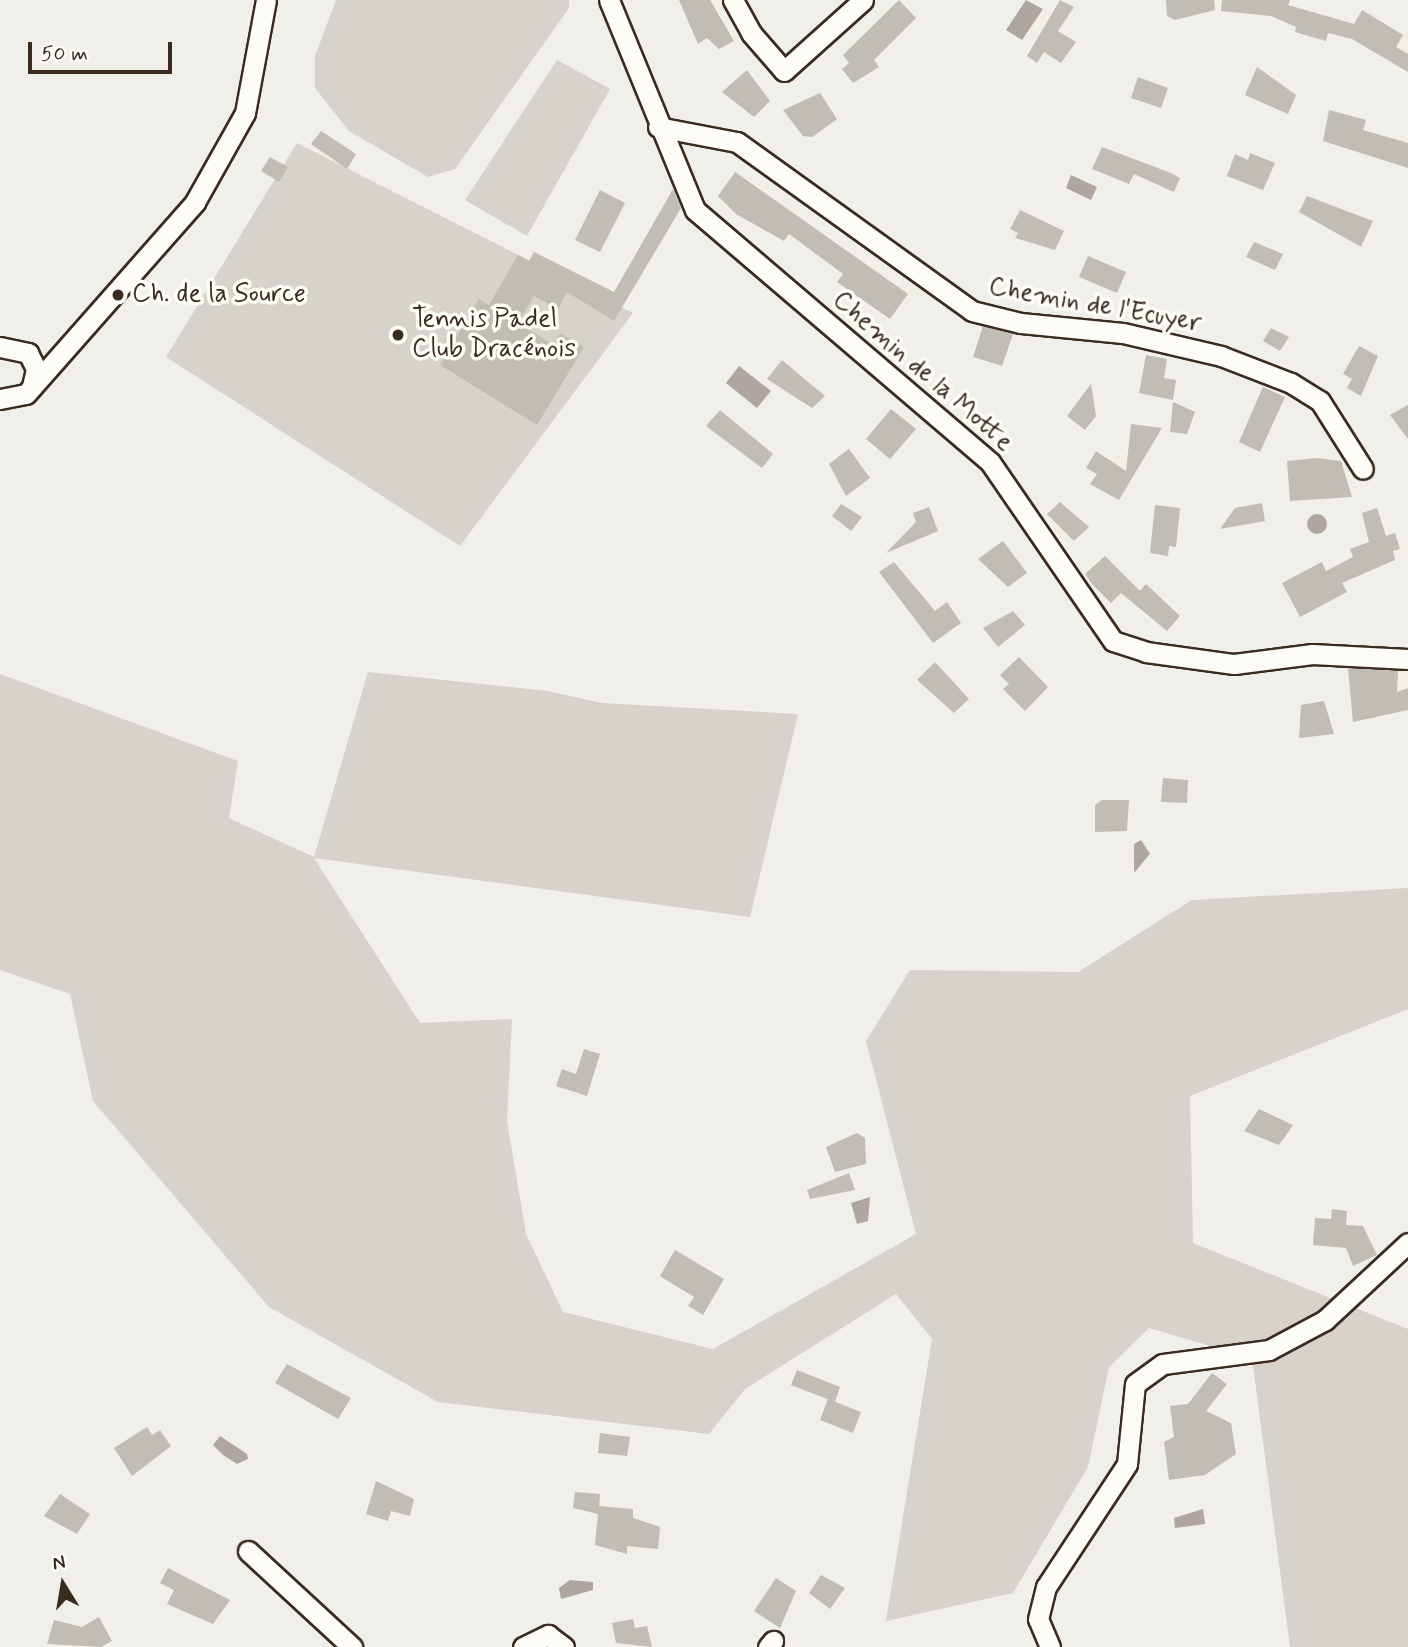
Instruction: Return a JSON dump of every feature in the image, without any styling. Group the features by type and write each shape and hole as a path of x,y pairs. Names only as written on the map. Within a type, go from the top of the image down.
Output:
{"street":[{"path":"0,399 18,398 32,387 161,244 227,153 256,77 266,0"},
{"name":"Chemin de la Motte","path":"609,0 658,127 695,210 990,462 1113,641 1146,652 1234,664 1312,654 1408,659"},
{"path":"733,0 751,33 784,71 863,0"},
{"name":"Chemin de l'Ecuyer","path":"658,127 737,142 972,311 1021,323 1123,333 1221,356 1291,383 1320,401 1363,469"},
{"path":"0,346 24,350 75,337"},
{"path":"24,350 36,369 32,387"},
{"path":"1051,1647 1038,1619 1046,1587 1127,1464 1135,1384 1163,1364 1269,1350 1325,1320 1408,1243"},
{"path":"248,1551 352,1647"},
{"path":"523,1647 548,1635 564,1647"}],"shaded area":[{"path":"336,0 569,0 569,8 455,169 428,177 349,131 315,88 315,56"},
{"path":"1026,0 1043,9 1022,40 1006,30"},
{"path":"557,60 610,89 527,236 465,200"},
{"name":"Tennis Padel Club Dracénois","path":"297,143 633,313 460,546 166,357"},
{"path":"1071,175 1097,187 1091,200 1066,188"},
{"path":"739,366 771,391 757,408 726,383"},
{"path":"1313,514 1321,514 1327,524 1321,534 1313,534 1307,528 1307,520"},
{"path":"368,672 548,691 602,703 798,714 750,917 314,858 420,1023 512,1019 507,1121 526,1234 563,1312 713,1349 916,1234 866,1041 910,970 1078,972 1192,900 1408,888 1408,1009 1190,1096 1193,1243 1408,1329 1408,1647 1290,1647 1252,1358 1149,1328 1109,1367 1088,1467 1013,1593 886,1621 932,1339 896,1294 745,1389 709,1434 438,1402 269,1307 93,1101 70,994 0,970 0,674 238,761 229,818 314,857"},
{"path":"1141,840 1150,854 1134,873 1134,844"},
{"path":"870,1197 868,1221 857,1224 851,1203"},
{"path":"220,1436 247,1454 248,1459 237,1464 223,1455 213,1445"},
{"path":"1203,1509 1205,1524 1175,1528 1174,1518"},
{"path":"570,1580 593,1582 593,1590 561,1599 559,1588"}],"building":[{"path":"679,0 710,0 734,41 719,49 707,38 698,44"},
{"path":"899,0 916,18 874,60 879,67 853,83 842,69 849,63 843,55"},
{"path":"1060,0 1074,7 1058,31 1076,42 1061,63 1044,52 1037,63 1027,56"},
{"path":"1166,0 1214,0 1215,10 1175,20 1167,16"},
{"path":"1222,0 1290,0 1288,5 1354,24 1362,10 1403,35 1396,47 1408,54 1408,72 1352,39 1328,33 1326,41 1295,32 1296,27 1271,16 1221,11"},
{"path":"1257,67 1296,95 1288,114 1245,95"},
{"path":"747,70 770,101 754,117 722,92"},
{"path":"1138,77 1168,88 1161,108 1131,98"},
{"path":"820,93 837,119 812,137 803,136 783,110"},
{"path":"1329,110 1366,120 1363,130 1408,143 1408,168 1323,141"},
{"path":"321,131 356,154 347,169 311,144"},
{"path":"1102,147 1180,178 1174,192 1134,174 1129,184 1092,169"},
{"path":"1250,153 1275,163 1263,190 1227,176 1235,154 1248,160"},
{"path":"270,157 288,167 279,182 261,171"},
{"path":"735,172 908,294 890,319 837,282 843,274 789,234 784,241 736,214 718,196"},
{"path":"673,189 681,208 614,321 567,292 558,309 534,296 518,323 554,345 560,333 584,347 537,425 440,365 479,299 489,305 518,255 529,261 534,252 614,292"},
{"path":"600,190 625,203 600,252 575,240"},
{"path":"1307,196 1373,221 1361,247 1299,212"},
{"path":"1020,210 1064,231 1055,250 1015,238 1018,233 1010,229"},
{"path":"1254,242 1283,254 1275,270 1246,257"},
{"path":"1088,256 1126,272 1117,293 1079,277"},
{"path":"983,326 1013,334 1002,366 973,357"},
{"path":"1271,328 1289,337 1280,351 1263,341"},
{"path":"1359,346 1378,356 1361,396 1347,388 1352,379 1343,374"},
{"path":"1146,355 1167,359 1164,378 1176,380 1173,400 1139,393"},
{"path":"782,360 825,396 812,408 767,379"},
{"path":"1091,384 1096,416 1085,430 1067,416"},
{"path":"1263,387 1285,397 1260,452 1239,442"},
{"path":"1173,402 1195,412 1187,434 1170,432"},
{"path":"1408,405 1408,439 1390,415"},
{"path":"891,409 916,429 890,459 866,439"},
{"path":"720,410 773,454 762,468 706,426"},
{"path":"1131,424 1162,428 1119,500 1090,484 1097,474 1086,468 1096,451 1126,471"},
{"path":"849,449 870,478 846,496 829,464"},
{"path":"1317,458 1341,461 1352,497 1290,501 1287,461"},
{"path":"1060,502 1089,527 1074,541 1047,514"},
{"path":"1262,503 1265,521 1220,529 1235,508"},
{"path":"841,504 862,517 851,531 832,516"},
{"path":"1155,505 1180,508 1176,547 1169,546 1168,556 1150,553"},
{"path":"929,507 938,531 886,553 916,522 913,513"},
{"path":"1377,508 1386,536 1395,533 1400,549 1393,551 1395,560 1342,583 1347,592 1300,617 1282,583 1322,562 1326,571 1353,557 1350,549 1369,542 1362,513"},
{"path":"1003,541 1027,573 1008,587 978,559"},
{"path":"1105,556 1140,591 1146,584 1180,616 1167,631 1121,593 1111,603 1092,584 1085,574"},
{"path":"894,562 935,611 947,602 961,623 933,643 879,572"},
{"path":"1013,611 1025,625 998,647 983,628"},
{"path":"1019,657 1048,687 1025,711 1003,689 1009,684 1000,675"},
{"path":"935,662 969,699 954,713 917,680"},
{"path":"1348,668 1398,671 1397,692 1408,688 1408,710 1353,722"},
{"path":"1324,701 1334,734 1299,738 1301,705"},
{"path":"1163,778 1188,780 1187,803 1161,802"},
{"path":"1102,800 1129,800 1127,831 1095,832 1095,805"},
{"path":"584,1049 600,1054 587,1096 556,1086 562,1069 576,1074"},
{"path":"1259,1109 1293,1125 1279,1145 1244,1131"},
{"path":"857,1133 865,1138 866,1164 835,1172 826,1147"},
{"path":"849,1173 855,1190 810,1199 807,1190"},
{"path":"1332,1209 1347,1211 1346,1225 1363,1226 1377,1255 1353,1266 1346,1248 1313,1245 1315,1218 1331,1219"},
{"path":"675,1250 724,1279 703,1315 688,1306 694,1297 660,1276"},
{"path":"287,1364 351,1398 338,1419 275,1383"},
{"path":"797,1370 840,1387 835,1402 791,1385"},
{"path":"1212,1373 1227,1384 1206,1411 1231,1423 1236,1454 1205,1475 1169,1480 1164,1442 1174,1437 1170,1406 1188,1404"},
{"path":"828,1399 861,1412 853,1433 820,1420"},
{"path":"147,1427 152,1435 160,1430 171,1446 132,1476 114,1448"},
{"path":"600,1433 630,1437 627,1456 598,1453"},
{"path":"376,1481 414,1499 410,1516 391,1511 388,1521 366,1514"},
{"path":"575,1492 600,1494 599,1506 633,1509 633,1518 660,1527 658,1549 627,1546 627,1554 595,1545 598,1514 573,1508"},
{"path":"60,1494 90,1514 77,1534 44,1516"},
{"path":"168,1568 230,1600 213,1624 167,1604 174,1590 160,1583"},
{"path":"821,1575 845,1588 830,1609 809,1593"},
{"path":"776,1578 796,1591 780,1628 754,1611"},
{"path":"99,1617 112,1641 101,1647 47,1644 54,1620 82,1627"},
{"path":"633,1619 635,1628 647,1626 652,1647 616,1643 612,1623"}],"place":[{"name":"Ch. de la Source","path":"118,295"},
{"name":"Tennis Padel Club Dracénois","path":"398,335"}]}
